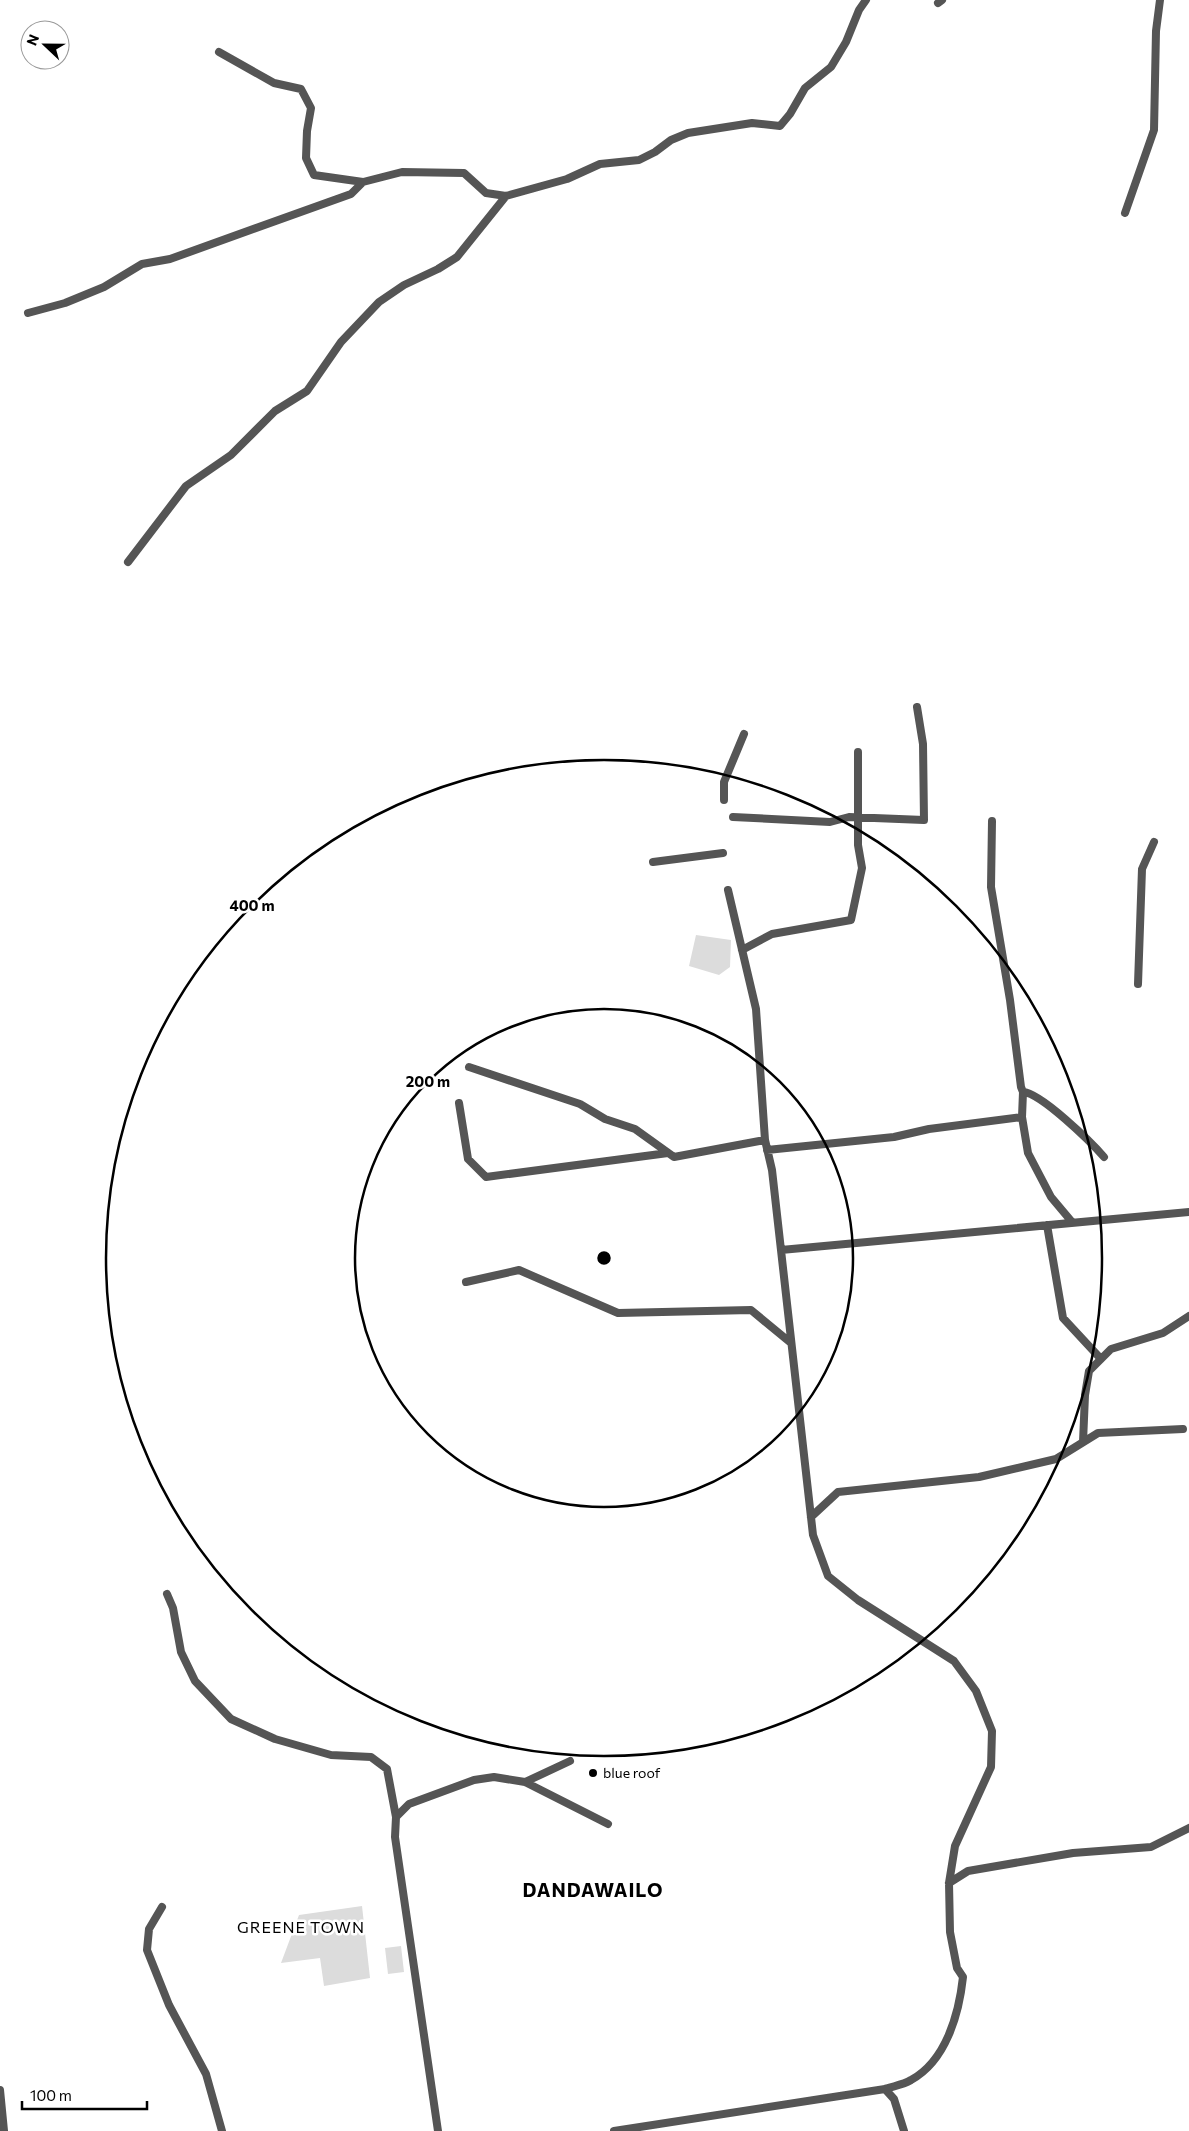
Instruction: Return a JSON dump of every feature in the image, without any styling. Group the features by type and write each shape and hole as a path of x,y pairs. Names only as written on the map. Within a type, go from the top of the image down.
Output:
{"street":[{"path":"219,52 274,83 301,89 311,108 306,131 306,158 314,175 363,182 402,172 464,173 486,193 506,196 567,179 600,164 639,160 655,152 671,140 688,133 752,122 780,126 790,114 805,88 831,67 846,42 859,10 866,0"},
{"path":"1125,213 1154,130 1156,31 1160,0"},
{"path":"28,313 65,303 104,287 142,264 170,259 351,194 363,182"},
{"path":"128,562 186,486 231,455 275,411 308,391 341,342 379,302 404,285 438,269 457,257 506,196"},
{"path":"733,817 830,822 849,817 924,820 923,744 917,707"},
{"path":"724,800 724,782 744,734"},
{"path":"742,950 772,934 851,920 862,868 858,845 857,817 858,752"},
{"path":"992,821 991,887 1023,1092 1022,1117 1028,1153 1051,1197 1072,1222"},
{"path":"1138,984 1142,869 1154,842"},
{"path":"653,862 723,853"},
{"path":"614,2131 885,2089 911,2080 938,2058 952,2024 963,1977 958,1968 950,1932 949,1883 956,1846 991,1767 992,1731 976,1691 954,1661 858,1600 828,1576 814,1535 772,1170 765,1140 756,1009 728,890"},
{"path":"469,1067 580,1104 606,1119 634,1129 674,1157 765,1140"},
{"path":"1023,1092 1031,1092 1043,1101 1093,1144 1104,1158"},
{"path":"459,1104 468,1159 486,1176 668,1153"},
{"path":"767,1150 894,1137 929,1129 1022,1117"},
{"path":"781,1250 1189,1212"},
{"path":"1047,1225 1063,1318 1101,1359"},
{"path":"466,1282 519,1270 618,1313 751,1310 791,1343"},
{"path":"1083,1442 1089,1371 1111,1348 1163,1333 1189,1316"},
{"path":"811,1517 838,1492 979,1477 1056,1459 1098,1433 1183,1429"},
{"path":"166,1594 173,1608 181,1652 195,1682 231,1719 275,1739 331,1756 350,1754 371,1757 387,1769 396,1817 394,1837 438,2131"},
{"path":"525,1782 570,1761"},
{"path":"396,1817 409,1804 474,1780 494,1777 525,1782 608,1824"},
{"path":"949,1883 968,1872 987,1868 1072,1853 1152,1847 1189,1828"},
{"path":"162,1907 149,1929 147,1950 169,2005 206,2074 222,2131"},
{"path":"885,2089 894,2099 904,2131"},
{"path":"0,2090 4,2131"}],"shaded area":[{"path":"696,935 731,940 730,967 719,975 689,966"},
{"path":"362,1906 370,1978 324,1986 320,1958 281,1963 299,1915"},
{"path":"401,1946 404,1972 388,1974 385,1948"}],"place":[{"name":"blue roof","path":"593,1773"}],"district":[{"name":"DANDAWAILO","path":"593,1890"},
{"name":"GREENE TOWN","path":"301,1927"}]}
